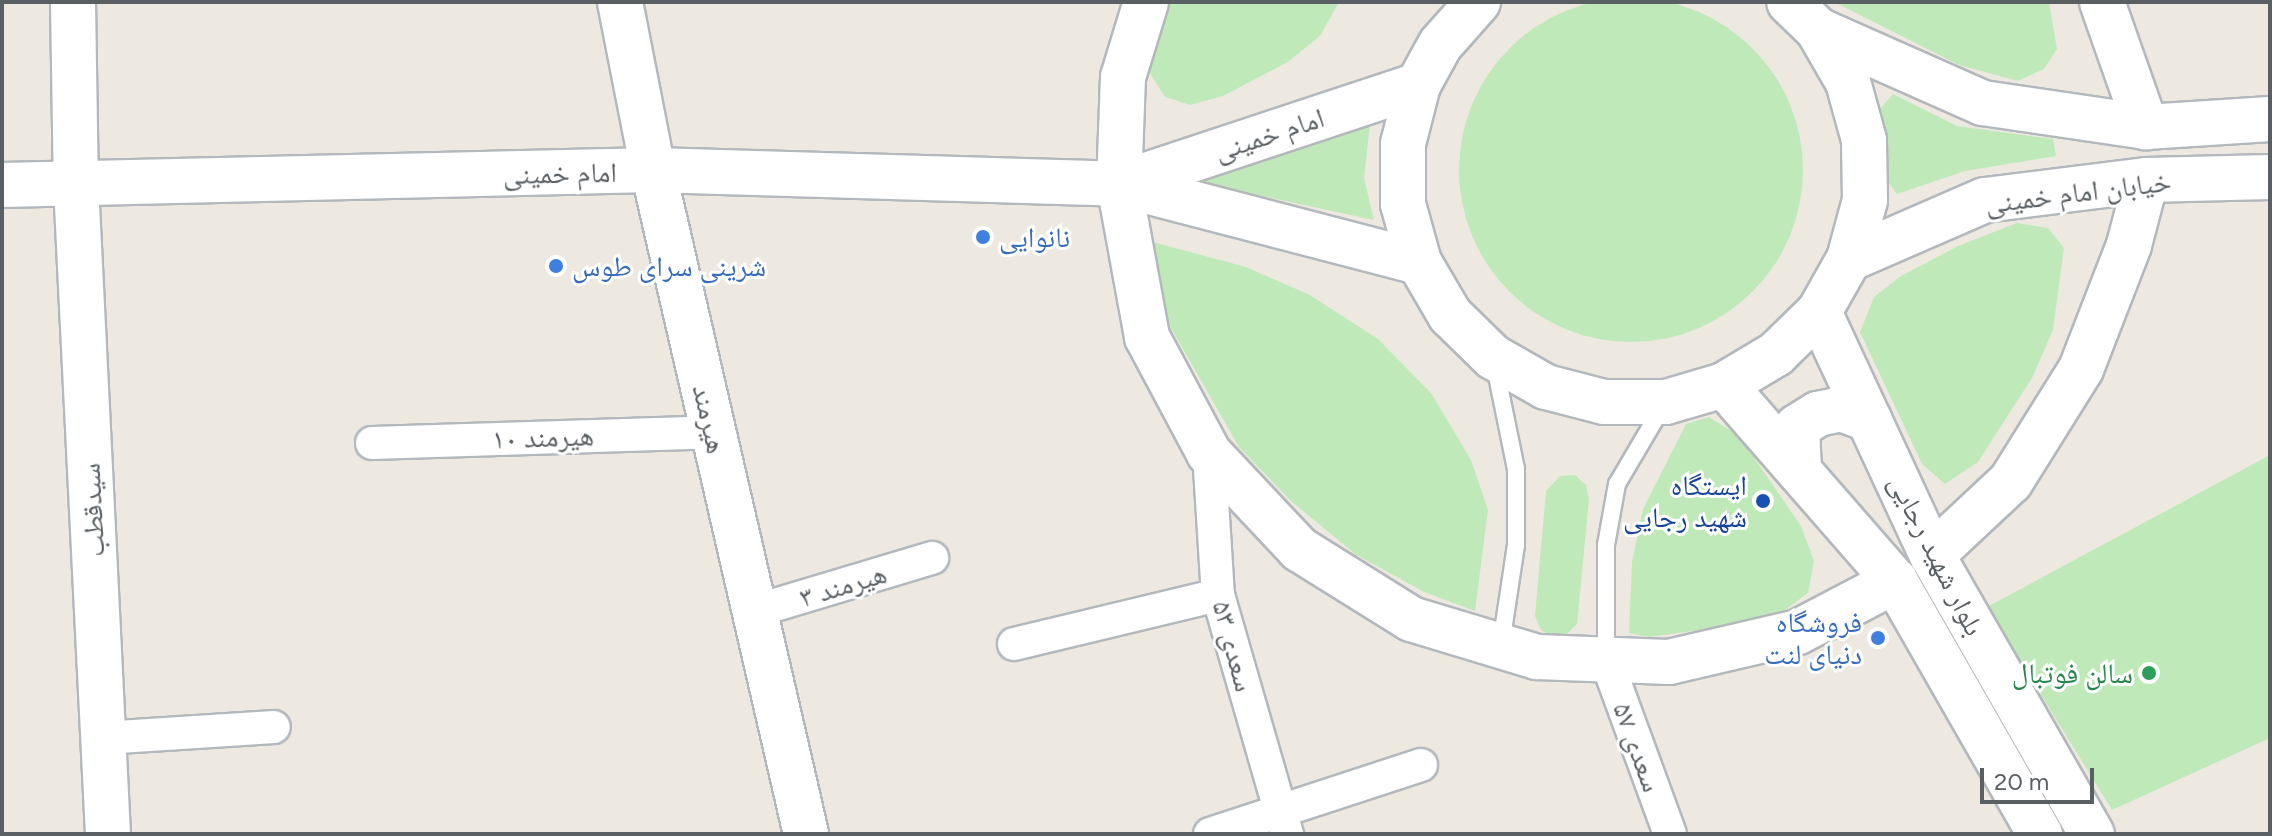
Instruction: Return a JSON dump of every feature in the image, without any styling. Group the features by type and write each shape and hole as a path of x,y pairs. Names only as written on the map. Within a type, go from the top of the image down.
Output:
{"main road":[{"name":"سیدقطب","path":"73,2 76,185 108,834"},
{"name":"هیرمند","path":"620,2 653,170 806,834"},
{"path":"1146,2 1123,77 1119,184 1147,337 1209,453 1299,549 1411,619 1537,657 1669,662 1798,632 1895,581"},
{"path":"2102,2 2146,127"},
{"path":"1469,5 1440,45 1418,85 1403,144 1403,204 1419,262 1450,315 1493,357 1560,391 1604,402 1666,402 1724,385 1776,354 1819,312 1849,259 1865,200 1864,140 1848,82 1804,16"},
{"name":"خیابان امام خمینی","path":"1804,16 1983,103 2146,127 2270,119"},
{"name":"امام خمینی","path":"1119,184 1418,85"},
{"name":"امام خمینی","path":"2,185 653,170 1119,184 1419,262"},
{"name":"خیابان امام خمینی","path":"1849,259 1985,200 2146,180 2270,177"},
{"path":"1932,555 2011,481 2081,369 2129,245 2146,180"},
{"name":"بلوار شهید رجایی","path":"1819,312 1932,555 2092,834"},
{"name":"بلوار شهید رجایی","path":"1724,385 1895,581 2040,834"},
{"path":"1799,471 1797,427 1818,414 1841,409 1869,419"}],"street":[{"name":"هیرمند ۱۰","path":"372,443 713,432"},
{"name":"سعدی ۵۳","path":"1209,453 1218,595 1284,823"},
{"name":"هیرمند ۳","path":"755,611 932,558"},
{"path":"1014,644 1218,595"},
{"name":"سعدی ۵۷","path":"1606,659 1670,834"},
{"path":"103,738 274,727"},
{"path":"1210,834 1284,823 1421,765"}],"lane":[{"path":"1493,357 1516,469 1516,545 1501,646"},
{"path":"1606,659 1606,545 1617,484 1666,402"}],"green space":[{"path":"1631,-2 1665,1 1697,11 1727,27 1753,48 1774,74 1790,104 1800,136 1803,170 1800,204 1790,236 1774,266 1753,292 1727,313 1697,329 1665,339 1631,342 1597,339 1565,329 1535,313 1509,292 1488,266 1472,236 1462,204 1459,170 1462,136 1472,104 1488,74 1509,48 1535,27 1565,11 1597,1"},
{"path":"1166,2 1339,2 1320,36 1288,62 1223,96 1190,105 1165,97 1149,72"},
{"path":"1834,2 2049,2 2057,49 2044,69 2018,81 1959,65"},
{"path":"1893,94 1957,126 2053,139 2056,156 1965,171 1897,194 1885,178 1879,110"},
{"path":"1370,124 1364,178 1374,220 1186,180"},
{"path":"2017,223 2048,228 2064,248 2053,330 2032,378 1978,462 1945,484 1922,464 1860,332 1874,297 1901,276 1958,246"},
{"path":"1149,241 1246,267 1310,295 1378,339 1431,393 1471,460 1488,510 1475,611 1424,592 1355,554 1291,501 1239,447 1163,314"},
{"path":"1709,417 1739,436 1801,526 1814,561 1808,593 1781,613 1709,629 1649,637 1629,633 1632,562 1643,509 1686,424"},
{"name":"سالن فوتبال","path":"2270,455 2270,738 2112,810 1987,607"},
{"path":"1575,475 1586,485 1589,499 1577,624 1567,634 1554,637 1541,630 1535,616 1546,491 1560,476"}],"place":[{"name":"نانوایی","path":"983,237"},
{"name":"شرینی سرای طوس","path":"556,266"},
{"name":"ایستگاه شهید رجایی","path":"1763,501"},
{"name":"فروشگاه دنیای لنت","path":"1878,638"},
{"name":"سالن فوتبال","path":"2149,673"}]}
